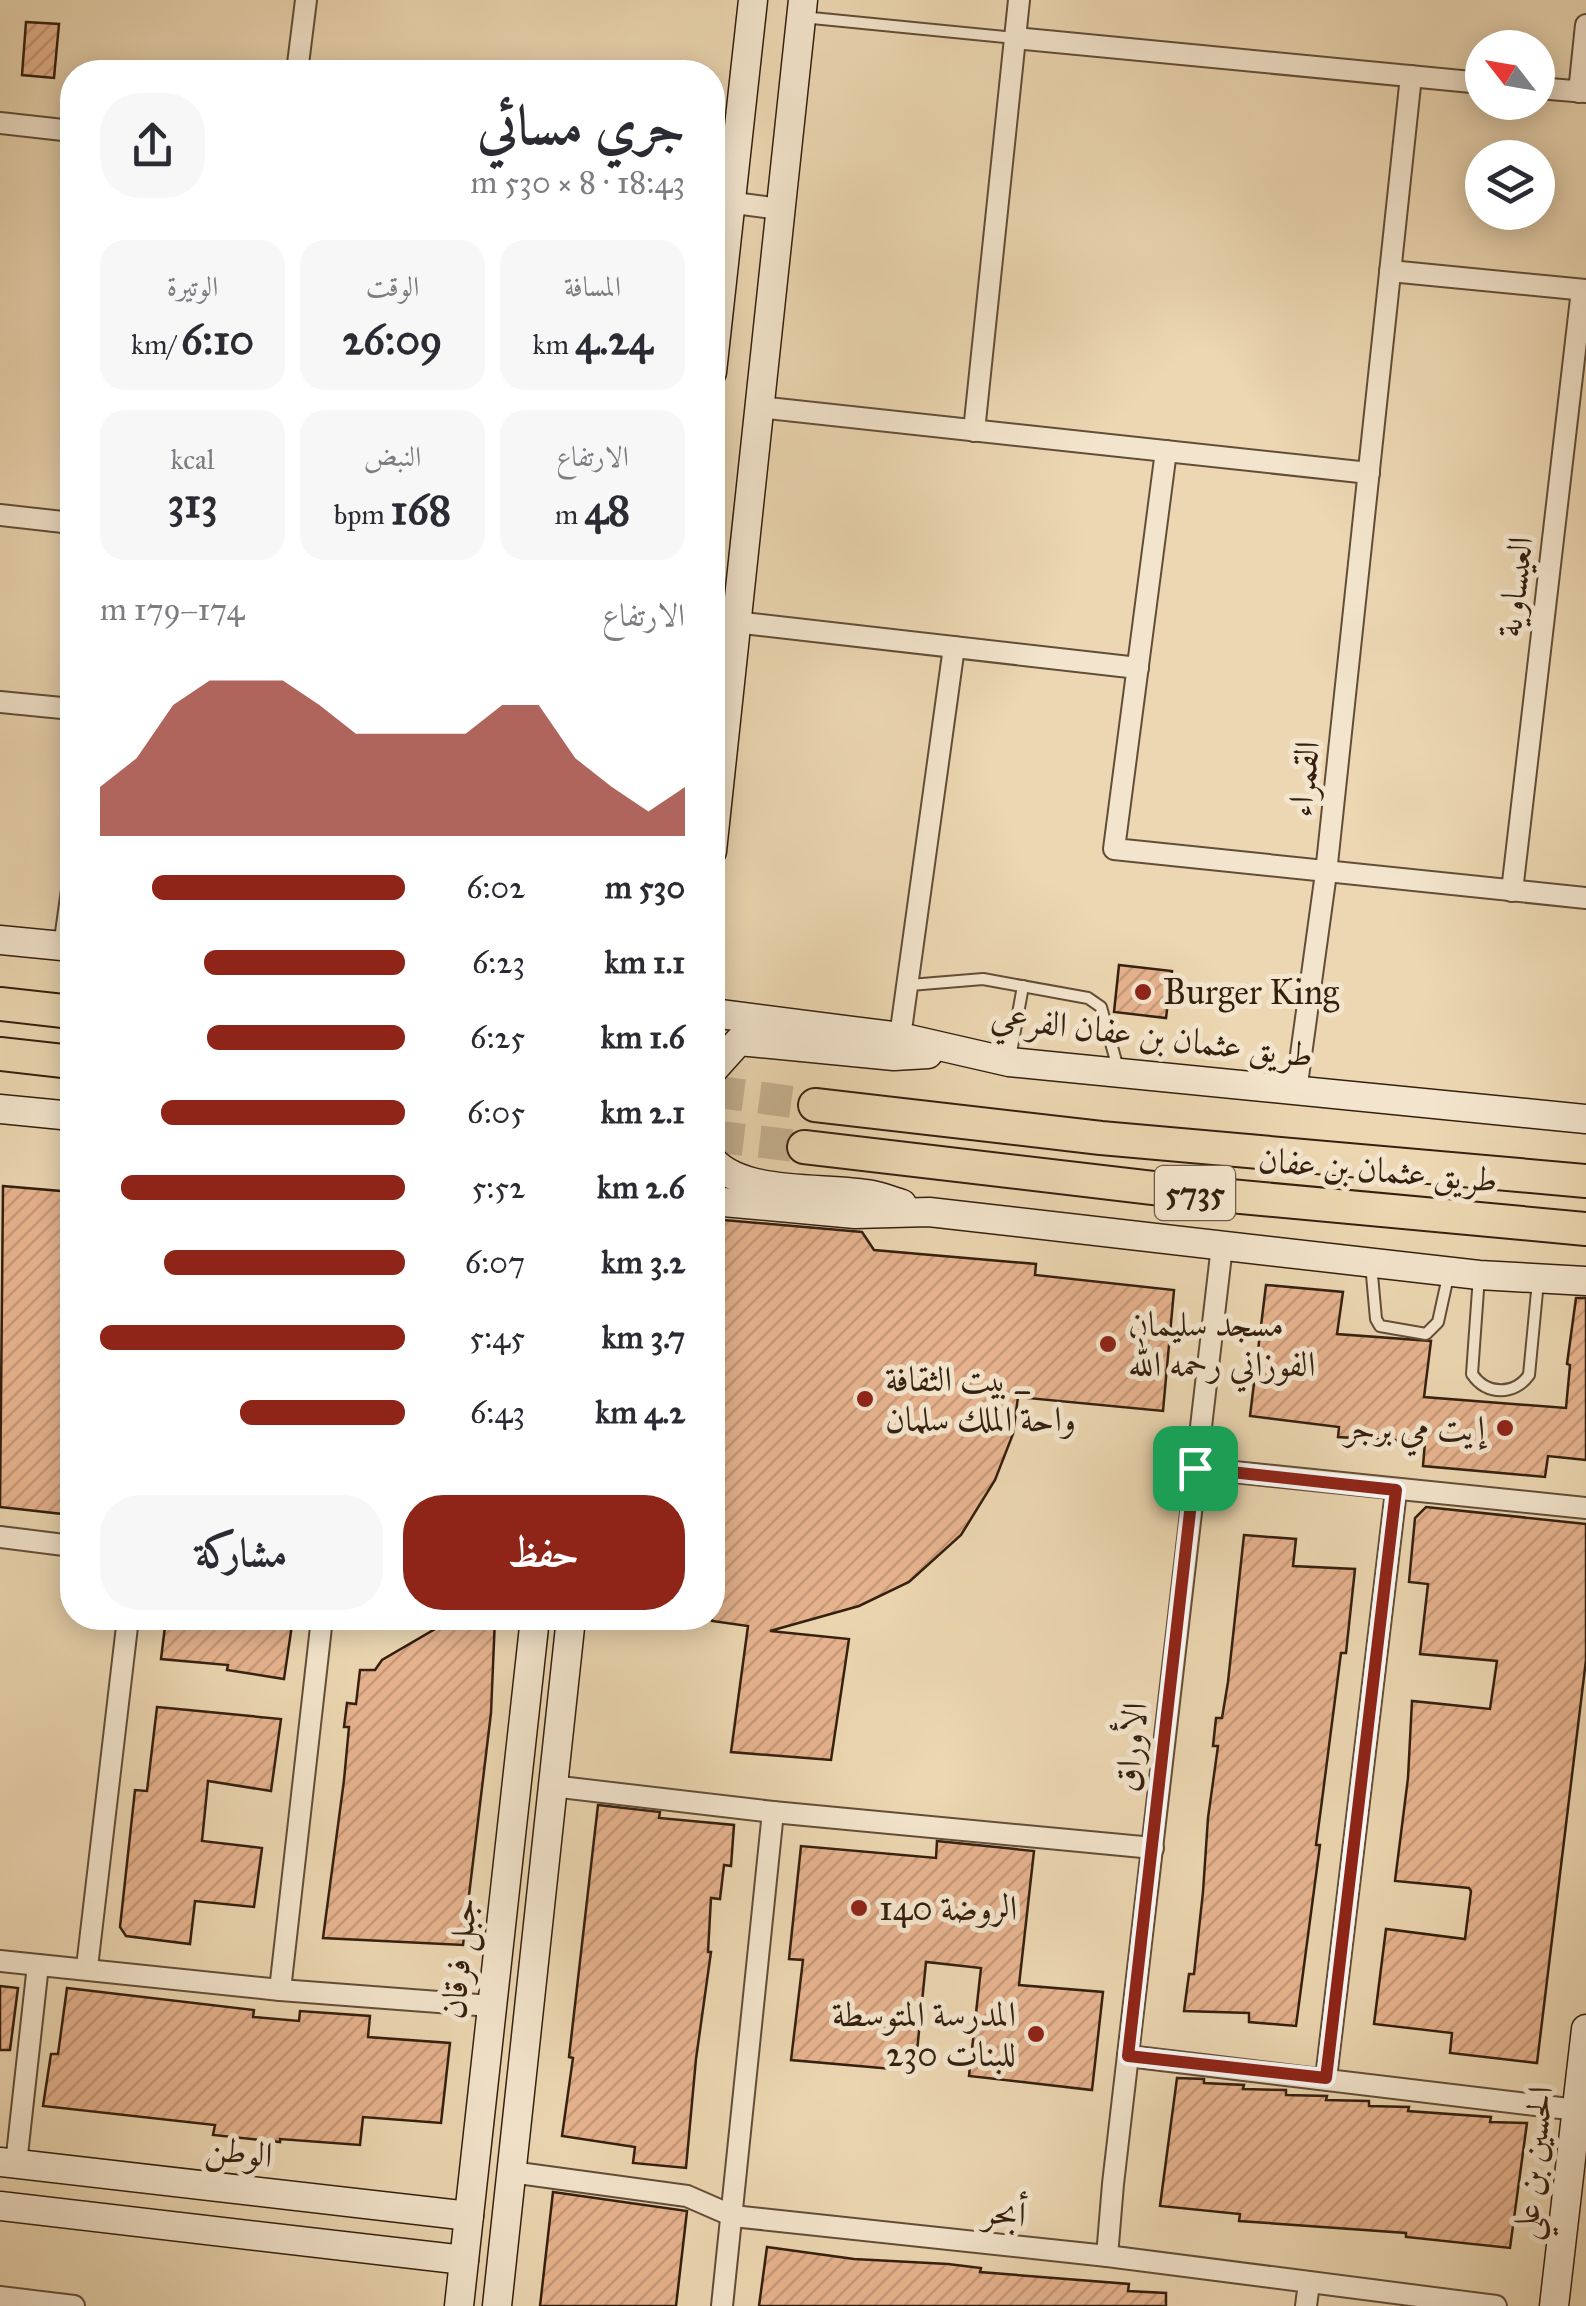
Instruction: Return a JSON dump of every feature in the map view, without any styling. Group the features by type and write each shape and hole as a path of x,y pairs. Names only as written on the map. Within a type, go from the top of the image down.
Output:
{"main road":[{"path":"0,1004 60,1011"},
{"path":"0,1054 60,1061"},
{"name":"طريق عثمان بن عفان","path":"815,1105 1101,1138 1586,1181"},
{"name":"طريق عثمان بن عفان","path":"804,1148 1188,1192 1586,1229"}],"street":[{"path":"298,60 306,0"},
{"path":"725,176 753,0"},
{"path":"974,430 1018,0"},
{"path":"725,722 802,8"},
{"path":"1555,90 1582,92 1586,26"},
{"path":"1014,38 1465,81"},
{"name":"القمراء","path":"1296,1091 1326,873 1411,76"},
{"path":"0,123 60,130"},
{"path":"725,202 780,210"},
{"path":"1390,271 1584,290"},
{"name":"العيساوية","path":"1512,891 1584,290"},
{"path":"758,407 1369,473"},
{"path":"1166,452 1114,849 1586,898"},
{"path":"0,515 60,521"},
{"path":"735,622 1138,668"},
{"path":"900,1037 954,647"},
{"path":"0,702 60,708"},
{"path":"0,940 60,946"},
{"name":"طريق عثمان بن عفان الفرعي","path":"725,1009 900,1037 1010,1062 1586,1119"},
{"path":"725,1057 739,1041 894,1056 964,1052"},
{"path":"0,1109 60,1115"},
{"path":"725,1169 738,1178 808,1190 872,1194 928,1212"},
{"path":"725,1202 840,1213 928,1212 1449,1272 1584,1282"},
{"name":"الأوراق","path":"1107,2256 1222,1246"},
{"path":"1195,1468 1586,1508"},
{"path":"1326,2078 1396,1490"},
{"path":"0,1537 60,1544"},
{"path":"86,1968 127,1630"},
{"path":"280,1990 321,1630"},
{"name":"جبل فرقان","path":"459,2306 534,1630"},
{"path":"497,2306 570,1630"},
{"path":"552,1786 773,1812 1153,1848"},
{"path":"722,2306 773,1812"},
{"path":"0,1961 280,1990 491,2006"},
{"path":"8,2163 38,1965"},
{"name":"الحسين بن علي","path":"1554,2306 1586,2029"},
{"path":"1128,2056 1577,2110"},
{"name":"الوطن","path":"8,2163 469,2216"},
{"name":"أبحر","path":"511,2172 687,2196 733,2216 1107,2256 1496,2306"},
{"path":"0,2208 464,2260"},
{"path":"1306,2306 1309,2284"},
{"path":"0,2297 74,2306"}],"lane":[{"path":"802,8 1014,38"},
{"path":"910,985 983,979 1096,1001 1119,1072"},
{"path":"1010,1062 1023,986"},
{"path":"1370,1263 1380,1326 1426,1334 1438,1322 1449,1272"},
{"path":"1479,1275 1472,1374 1488,1388 1512,1391 1522,1386 1529,1375 1538,1280"}],"building":[{"path":"26,22 59,24 54,78 22,75"},
{"name":"Burger King","path":"1119,965 1172,971 1166,1018 1114,1012"},
{"path":"3,1186 60,1191 60,1514 0,1507"},
{"name":"بيت الثقافة _ واحة الملك سلمان","path":"725,1220 862,1232 874,1250 1036,1264 1035,1275 1174,1290 1163,1411 1018,1397 1013,1434 995,1480 961,1535 909,1582 859,1606 770,1631 849,1639 831,1760 731,1752 748,1626 725,1623"},
{"path":"1266,1285 1343,1292 1337,1334 1431,1341 1424,1397 1566,1408 1576,1298 1586,1298 1586,1460 1548,1456 1545,1477 1423,1466 1425,1442 1338,1437 1339,1427 1250,1416"},
{"path":"1426,1507 1586,1524 1586,1660 1537,2063 1450,2053 1452,2033 1374,2024 1386,1929 1465,1939 1471,1891 1395,1881 1408,1778 1412,1701 1490,1709 1497,1661 1420,1654 1428,1584 1409,1582 1415,1518"},
{"path":"1244,1535 1296,1539 1293,1566 1355,1569 1316,1845 1320,1845 1296,2026 1249,2022 1249,2013 1184,2011 1189,1974 1194,1974 1218,1746 1213,1746 1216,1718 1222,1718 1228,1682"},
{"path":"165,1630 291,1630 284,1679 227,1670 228,1665 161,1659"},
{"path":"433,1630 494,1630 491,1713 463,1945 323,1938 344,1780 347,1703 356,1704 360,1670 375,1670 382,1660"},
{"path":"157,1707 281,1719 271,1791 208,1781 202,1841 262,1848 254,1907 195,1901 190,1944 126,1936 120,1927 135,1790 147,1791"},
{"path":"598,1805 660,1812 659,1818 734,1825 731,1866 724,1865 720,1899 711,1898 711,1952 686,2168 633,2163 635,2147 562,2136"},
{"path":"937,1841 1034,1851 1019,1985 1103,1992 1092,2090 969,2076 981,1968 926,1962 915,2071 791,2060 803,1960 789,1959 801,1846 936,1858"},
{"path":"0,1986 18,1988 10,2050 0,2050"},
{"path":"67,1988 254,2010 253,2017 299,2021 300,2011 370,2016 368,2037 450,2043 441,2123 363,2117 360,2145 280,2142 213,2135 215,2125 43,2106 51,2054 58,2054"},
{"path":"1177,2078 1244,2085 1243,2089 1286,2090 1286,2095 1327,2096 1326,2100 1369,2101 1369,2106 1409,2107 1408,2111 1491,2117 1490,2122 1527,2123 1510,2248 1406,2237 1406,2233 1239,2221 1240,2214 1160,2206"},
{"path":"553,2192 687,2211 676,2306 540,2306"},
{"path":"767,2247 854,2259 948,2264 981,2268 980,2272 1129,2284 1128,2291 1166,2293 1166,2306 759,2306"}],"tunnel":[{"path":"725,1093 815,1105"},
{"path":"725,1138 804,1147"}],"place":[{"name":"Burger King","path":"1143,992"},
{"name":"مسجد سليمان الفوزاني رحمه الله","path":"1108,1344"},
{"name":"بيت الثقافة _ واحة الملك سلمان","path":"865,1399"},
{"name":"إيت مي برجر","path":"1505,1428"},
{"name":"الروضة 140","path":"859,1908"},
{"name":"المدرسة المتوسطة 230 للبنات","path":"1036,2034"}],"route":[{"path":"1195,1468 1396,1490 1326,2078 1128,2056 1195,1468"}]}
